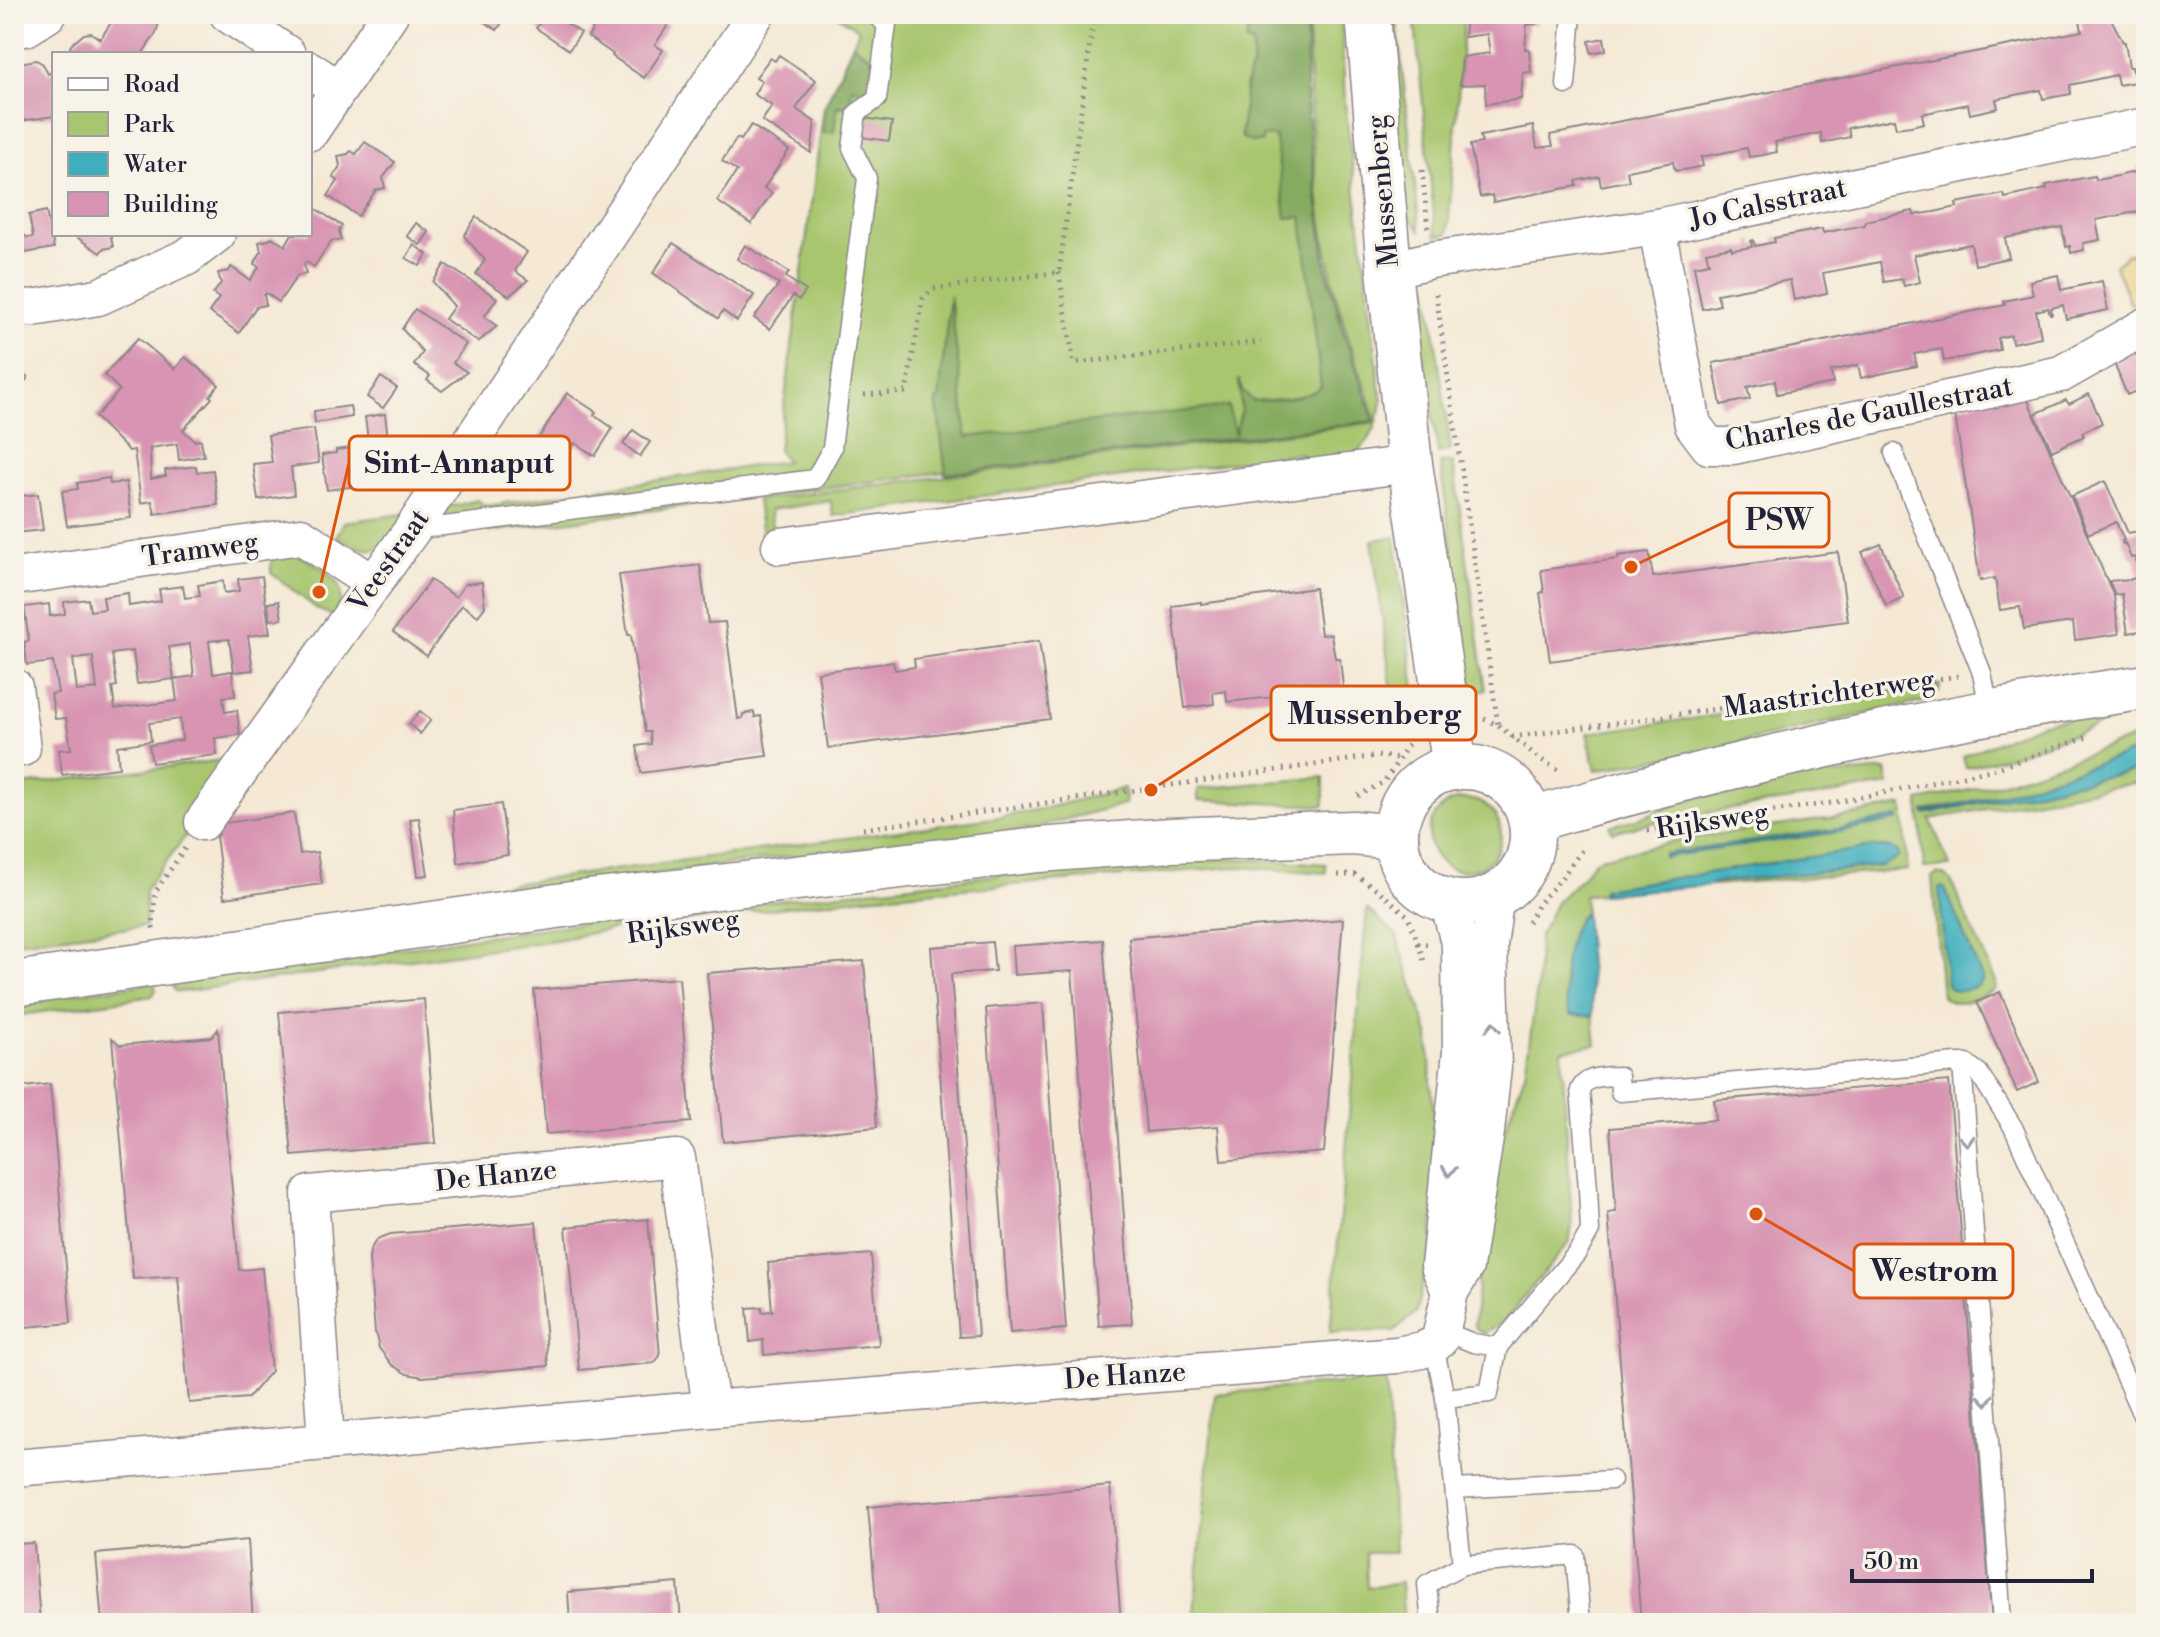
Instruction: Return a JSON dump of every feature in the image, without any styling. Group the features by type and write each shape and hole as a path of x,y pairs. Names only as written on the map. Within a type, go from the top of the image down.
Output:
{"main road":[{"name":"Mussenberg","path":"1368,14 1389,270 1410,464 1455,768"},
{"name":"Maastrichterweg","path":"1531,820 1691,776 1912,727 1986,693 2056,700 2146,687"},
{"path":"1471,767 1488,771 1507,782 1521,797 1531,820 1532,846 1523,869 1511,885 1496,895 1472,903 1448,901 1431,894 1413,880 1400,859 1396,837 1398,816 1411,792 1433,774 1471,767"},
{"name":"Rijksweg","path":"14,984 571,904 1039,850 1171,840 1354,854 1396,837"}],"street":[{"path":"14,28 26,28 48,14"},
{"path":"228,14 284,52"},
{"path":"312,125 324,80 390,14"},
{"name":"Veestraat","path":"203,822 412,530 756,14"},
{"name":"Jo Calsstraat","path":"1389,270 1431,260 1657,227 2146,126"},
{"name":"Charles de Gaullestraat","path":"1657,227 1693,425 1709,446 1734,446 2061,374 2146,326"},
{"path":"14,307 33,308 98,297 187,257 214,236"},
{"path":"780,546 1410,464"},
{"name":"Tramweg","path":"14,577 301,536 373,583"},
{"path":"14,687 22,748"},
{"path":"1438,1338 1450,1292 1439,1266 1461,1051 1475,946 1496,895"},
{"path":"1448,901 1475,946"},
{"name":"De Hanze","path":"326,1442 310,1194 677,1158 711,1409"},
{"name":"De Hanze","path":"14,1468 1397,1355 1438,1338"}],"lane":[{"path":"412,530 815,479 832,448 867,178 852,148 857,113 877,99 887,24 873,14"},
{"path":"1566,85 1572,14"},
{"path":"1894,453 1986,693"},
{"path":"1962,1063 2002,1623"},
{"path":"1445,1398 1489,1393 1498,1347 1577,1253 1590,1231 1580,1090 1588,1079 1619,1076 1620,1092 1962,1063 1979,1073 2013,1127 2146,1424"},
{"path":"1462,1565 1438,1338 1498,1347"},
{"path":"1455,1489 1612,1480"},
{"path":"1431,1623 1427,1584 1462,1565 1575,1555 1581,1623"}],"path":[{"path":"1094,14 1059,272 1074,363 1261,342"},
{"path":"1431,260 1498,725"},
{"path":"839,397 906,392 923,299 932,289 1059,272"},
{"name":"Maastrichterweg","path":"1498,725 1512,737 1986,693"},
{"path":"1498,725 1477,715 1413,729 1411,741 1384,782 1355,798 1354,854 1378,890 1408,916 1418,943 1475,946 1524,942 1526,927 1538,904 1561,879 1581,848 1593,844"},
{"name":"Rijksweg","path":"1634,834 1912,787 1995,769 2100,733"},
{"path":"159,964 153,929 155,892 203,822"},
{"path":"1336,875 1354,854"}],"green space":[{"path":"835,14 1307,14 1306,90 1326,266 1342,327 1374,421 943,472 489,532 488,527 426,535 451,504 454,506 477,500 486,506 786,461 778,450 824,108 859,30"},
{"path":"1250,14 1307,14 1306,90 1326,266 1342,327 1374,421 946,474 936,400 939,399 950,295 967,437 1228,406 1235,435 1241,411 1239,379 1242,390 1253,401 1298,396 1321,387 1302,217 1286,218 1275,136 1262,137 1262,142 1252,142 1242,138 1241,134 1246,82 1252,67 1253,44 1246,42"},
{"path":"1309,14 1341,14 1345,104 1382,403 1377,422 1350,344 1329,264 1313,139"},
{"path":"1383,14 1396,14 1420,230 1403,208"},
{"path":"1414,14 1464,14 1448,234 1436,236"},
{"path":"853,44 877,62 871,88 852,88 849,107 837,106 834,132 821,132 824,108"},
{"path":"1428,286 1451,450 1438,453 1417,314"},
{"path":"1377,422 1366,443 1353,455 1329,463 1313,465 1301,453 833,516 831,501 770,510 773,535 763,543 757,500"},
{"path":"1453,462 1486,690 1472,691 1440,463"},
{"path":"409,513 379,548 362,548 336,537 344,522"},
{"path":"1395,537 1416,697 1393,700 1372,540"},
{"path":"287,553 310,561 336,582 341,593 335,617 317,609 271,573 271,556"},
{"path":"1940,685 1932,700 1596,771 1587,733"},
{"path":"2116,711 2121,718 1966,768 1963,756 2042,723"},
{"path":"2146,734 2146,781 1930,819 1950,866 1924,868 1919,801 2001,783","holes":["2136,751 2144,767 2129,772 1925,814 1925,811 1999,795"]},
{"path":"222,760 212,776 220,782 196,822 145,890 146,926 14,942 14,786"},
{"path":"1886,770 1889,785 1674,818 1612,832 1610,826 1753,782"},
{"path":"1324,777 1324,806 1198,800 1198,789"},
{"path":"1124,788 1125,804 1044,825 1040,829 768,859 469,899 466,890 1000,817"},
{"path":"1465,799 1485,805 1495,815 1501,835 1495,855 1485,865 1465,871 1445,865 1435,855 1429,835 1435,815 1445,805"},
{"path":"1903,805 1908,870 1712,885 1891,848 1882,847 1603,889 1601,894 1584,895 1585,913 1572,931 1566,960 1565,999 1576,1016 1593,1016 1596,1045 1562,1050 1572,1226 1569,1243 1505,1320 1484,1334 1474,1327 1494,1137 1504,1131 1525,1073 1537,989 1539,937 1556,902 1600,858 1685,839","holes":["1898,817 1899,820 1845,831 1664,856"]},
{"path":"1246,859 1326,864 1326,873 1236,867 865,897 607,930 556,940 181,992 175,991 172,986 174,980 543,928 1123,860"},
{"path":"1937,873 1951,881 1996,982 1992,992 1966,1002 1953,1003 1942,996 1932,877"},
{"path":"1367,909 1396,934 1429,1035 1438,1154 1432,1245 1416,1312 1394,1331 1330,1332"},
{"path":"154,983 156,990 152,996 14,1016 14,1001"},
{"path":"1386,1379 1395,1553 1366,1553 1367,1588 1401,1583 1404,1623 1193,1623 1215,1394"}],"sand":[{"path":"2146,248 2146,299 2137,304 2130,303 2115,265 2128,254"}],"water":[{"path":"2139,751 2144,768 1924,812 1999,795"},
{"path":"1898,817 1899,820 1845,831 1664,857 1664,854 1845,828"},
{"path":"1873,847 1891,848 1898,852 1899,857 1883,866 1601,894 1603,889"},
{"path":"1941,887 1945,888 1983,980 1978,986 1966,990 1953,990 1947,985"},
{"path":"1585,913 1593,1016 1571,1015 1565,993 1568,945 1578,920"}],"building":[{"path":"117,14 162,14 155,35 143,52 71,52 72,44 84,34 91,33 100,39"},
{"path":"473,14 508,14 497,30"},
{"path":"546,14 553,14 581,33 569,50 536,28"},
{"path":"601,14 651,14 668,25 655,45 663,50 644,78 588,37"},
{"path":"1466,14 1534,14 1536,24 1527,25 1525,49 1529,49 1531,72 1523,73 1521,99 1486,104 1485,84 1460,85 1462,57 1490,53 1487,34 1464,37"},
{"path":"2109,15 2125,42 2135,82 2118,85 2116,75 2070,85 2071,94 2043,99 2041,90 1996,99 1998,108 1970,114 1968,104 1922,114 1924,123 1911,126 1896,128 1894,119 1848,128 1850,137 1822,143 1821,133 1775,142 1777,152 1763,155 1749,157 1747,148 1701,157 1703,166 1689,169 1675,171 1673,162 1627,171 1629,181 1601,186 1599,176 1576,181 1577,186 1493,202 1492,195 1480,197 1470,145 1482,143 1480,136 1533,126 1537,148 1553,146 1550,135 2082,31 2080,20"},
{"path":"1604,38 1606,50 1591,53 1589,41"},
{"path":"779,55 816,80 796,109 815,122 811,153 762,121 772,106 754,94 762,81 756,77 770,58 775,61"},
{"path":"36,60 43,64 48,74 52,72 52,116 14,122 16,69 20,63"},
{"path":"863,118 892,122 889,141 860,137"},
{"path":"751,125 789,150 764,188 772,193 751,224 717,201 737,171 722,161 737,138 741,140"},
{"path":"365,142 395,162 383,178 385,188 376,190 358,216 328,196 338,181 333,177 340,166 338,156 351,151 356,154"},
{"path":"2146,166 2146,210 2096,220 2100,240 2083,243 2084,250 2071,253 2070,246 2066,247 2062,227 2005,238 2009,258 1975,265 1971,244 1914,255 1920,282 1904,286 1902,279 1884,282 1880,262 1823,273 1827,293 1794,300 1790,280 1717,294 1720,305 1702,309 1694,266 1709,263 1706,252 1752,247 1753,240 1755,246 1775,242 1774,238 1865,225 1865,221 1913,211 1914,215 1934,212 1957,207 1956,203 2004,194 2005,198 2047,189 2046,185 2095,176 2096,180 2118,176"},
{"path":"312,206 342,226 339,230 341,240 331,241 314,267 306,262 304,264 306,274 297,276 279,302 266,293 266,305 256,307 239,333 209,312 219,298 213,294 221,283 218,273 229,271 231,267 250,280 259,267 254,264 261,252 259,242 272,237 285,246 291,236 312,236"},
{"path":"46,211 54,248 25,253 21,250 14,260 14,228 28,238 33,237 29,215"},
{"path":"476,217 527,252 515,271 528,280 509,296 476,274 485,260 464,236"},
{"path":"416,223 429,232 420,245 407,236"},
{"path":"75,236 112,236 113,247 100,253"},
{"path":"673,243 754,295 737,321 723,311 718,318 653,273"},
{"path":"414,245 427,254 420,266 406,258"},
{"path":"745,245 789,272 786,277 806,291 799,300 793,296 770,329 754,318 779,284 737,259"},
{"path":"445,264 497,298 484,317 497,326 478,342 445,319 454,306 433,282"},
{"path":"2058,275 2061,290 2102,281 2108,310 2066,319 2063,305 2051,308 2052,314 2048,308 2036,311 2041,337 2012,343 2011,335 1998,338 2000,350 1944,361 1942,349 1914,354 1917,366 1861,378 1858,365 1831,371 1833,383 1777,394 1775,381 1747,387 1750,399 1721,405 1713,363 2005,305 2004,301 2033,295 2030,281"},
{"path":"415,309 466,344 453,363 467,372 442,391 427,380 430,376 414,365 423,352 402,329"},
{"path":"138,338 175,369 185,357 219,385 210,396 212,398 183,430 195,441 201,440 204,456 179,460 177,444 150,448 151,479 166,476 165,470 196,466 197,472 213,470 218,505 155,514 152,501 141,503 134,450 129,451 95,417 120,390 104,375"},
{"path":"2133,347 2146,377 2146,387 2127,395 2111,356"},
{"path":"14,368 28,377 14,398"},
{"path":"381,377 397,388 383,408 367,397"},
{"path":"2023,389 2114,596 2119,634 2075,640 2073,622 2024,629 2020,607 2000,610 1995,578 1980,581 1954,408"},
{"path":"567,393 596,412 594,415 613,428 595,456 575,443 563,462 535,444"},
{"path":"2089,394 2102,423 2082,432 2084,436 2052,451 2035,414 2066,400 2069,404"},
{"path":"350,406 352,417 315,423 314,411"},
{"path":"385,414 389,446 421,442 424,464 403,467 405,480 327,490 322,455 352,448 352,443 368,440 365,417"},
{"path":"314,429 319,463 291,467 294,495 258,500 253,464 272,462 268,435"},
{"path":"633,430 650,442 640,456 623,444"},
{"path":"109,478 110,484 126,482 131,518 67,526 62,491 78,489 77,483"},
{"path":"2105,481 2128,533 2146,530 2146,630 2128,633 2122,594 2115,595 2109,581 2139,578 2135,557 2131,558 2123,544 2116,522 2088,534 2072,496"},
{"path":"21,490 22,496 38,494 43,530 14,533 14,491"},
{"path":"1881,544 1904,598 1886,606 1862,552"},
{"path":"1649,552 1653,577 1838,552 1848,621 1550,661 1540,593 1544,592 1541,570"},
{"path":"700,565 708,623 725,622 738,719 743,718 743,714 754,712 755,717 761,716 767,756 641,773 637,746 651,744 650,732 645,732 619,575"},
{"path":"262,576 270,633 248,636 253,670 234,672 229,639 209,641 213,674 232,671 235,696 223,697 225,712 237,710 240,735 215,738 217,755 152,763 149,745 182,740 180,719 149,723 151,741 117,746 119,768 62,775 59,750 71,749 66,718 55,719 51,694 58,693 53,662 27,665 24,642 29,641 24,607 49,604 50,616 65,614 64,602 88,599 90,611 105,609 103,597 128,593 129,606 161,601 159,589 183,586 185,598 200,596 198,585 223,581 224,593 239,591 238,579","holes":["190,644 194,676 174,679 169,647","133,651 137,684 174,679 177,701 115,709 112,687 117,686 112,654","93,657 97,689 77,691 73,659"]},
{"path":"430,580 456,597 465,584 482,582 485,607 478,616 462,605 427,656 393,632"},
{"path":"1315,588 1321,635 1331,634 1335,658 1340,658 1343,687 1338,688 1339,699 1275,707 1273,697 1227,702 1226,691 1213,693 1214,704 1185,708 1172,606"},
{"path":"279,601 282,619 270,620 268,603"},
{"path":"1039,641 1050,719 828,748 818,672 893,662 895,670 915,667 914,659"},
{"path":"420,711 431,720 420,734 409,724"},
{"path":"501,804 508,855 458,863 453,810"},
{"path":"294,813 300,854 317,852 322,884 224,898 216,836 219,835 218,824"},
{"path":"419,818 428,875 418,876 410,819"},
{"path":"1343,919 1324,1152 1221,1161 1218,1126 1146,1132 1129,938"},
{"path":"1103,940 1132,1324 1099,1326 1072,971 1014,975 1012,946"},
{"path":"992,942 995,971 951,974 978,1336 959,1337 931,947"},
{"path":"864,961 877,1127 723,1142 707,973"},
{"path":"679,978 691,1122 546,1134 534,990"},
{"path":"2000,992 2039,1082 2017,1092 1977,1002"},
{"path":"424,999 436,1143 292,1156 279,1012"},
{"path":"1043,1003 1066,1329 1010,1333 986,1008"},
{"path":"218,1029 239,1270 262,1268 271,1371 248,1398 189,1403 178,1276 133,1279 112,1038 120,1045 212,1037"},
{"path":"1949,1081 1992,1623 1641,1623 1608,1213 1616,1212 1610,1128 1716,1120 1714,1100"},
{"path":"50,1084 71,1323 14,1328 14,1088"},
{"path":"648,1219 660,1356 654,1363 579,1370 566,1227"},
{"path":"536,1222 548,1366 423,1377 407,1374 392,1365 379,1348 375,1332 369,1260 370,1250 379,1238 391,1234"},
{"path":"871,1254 879,1345 764,1355 763,1340 750,1342 747,1308 762,1307 762,1312 772,1311 768,1263"},
{"path":"1110,1486 1121,1623 878,1623 868,1507"},
{"path":"248,1540 253,1623 102,1623 96,1554"},
{"path":"34,1543 40,1623 14,1623 14,1544"},
{"path":"678,1583 681,1623 570,1623 568,1592"}],"place":[{"name":"PSW","path":"1631,567"},
{"name":"Sint-Annaput","path":"319,592"},
{"name":"Mussenberg","path":"1151,790"},
{"name":"Westrom","path":"1756,1214"}]}
